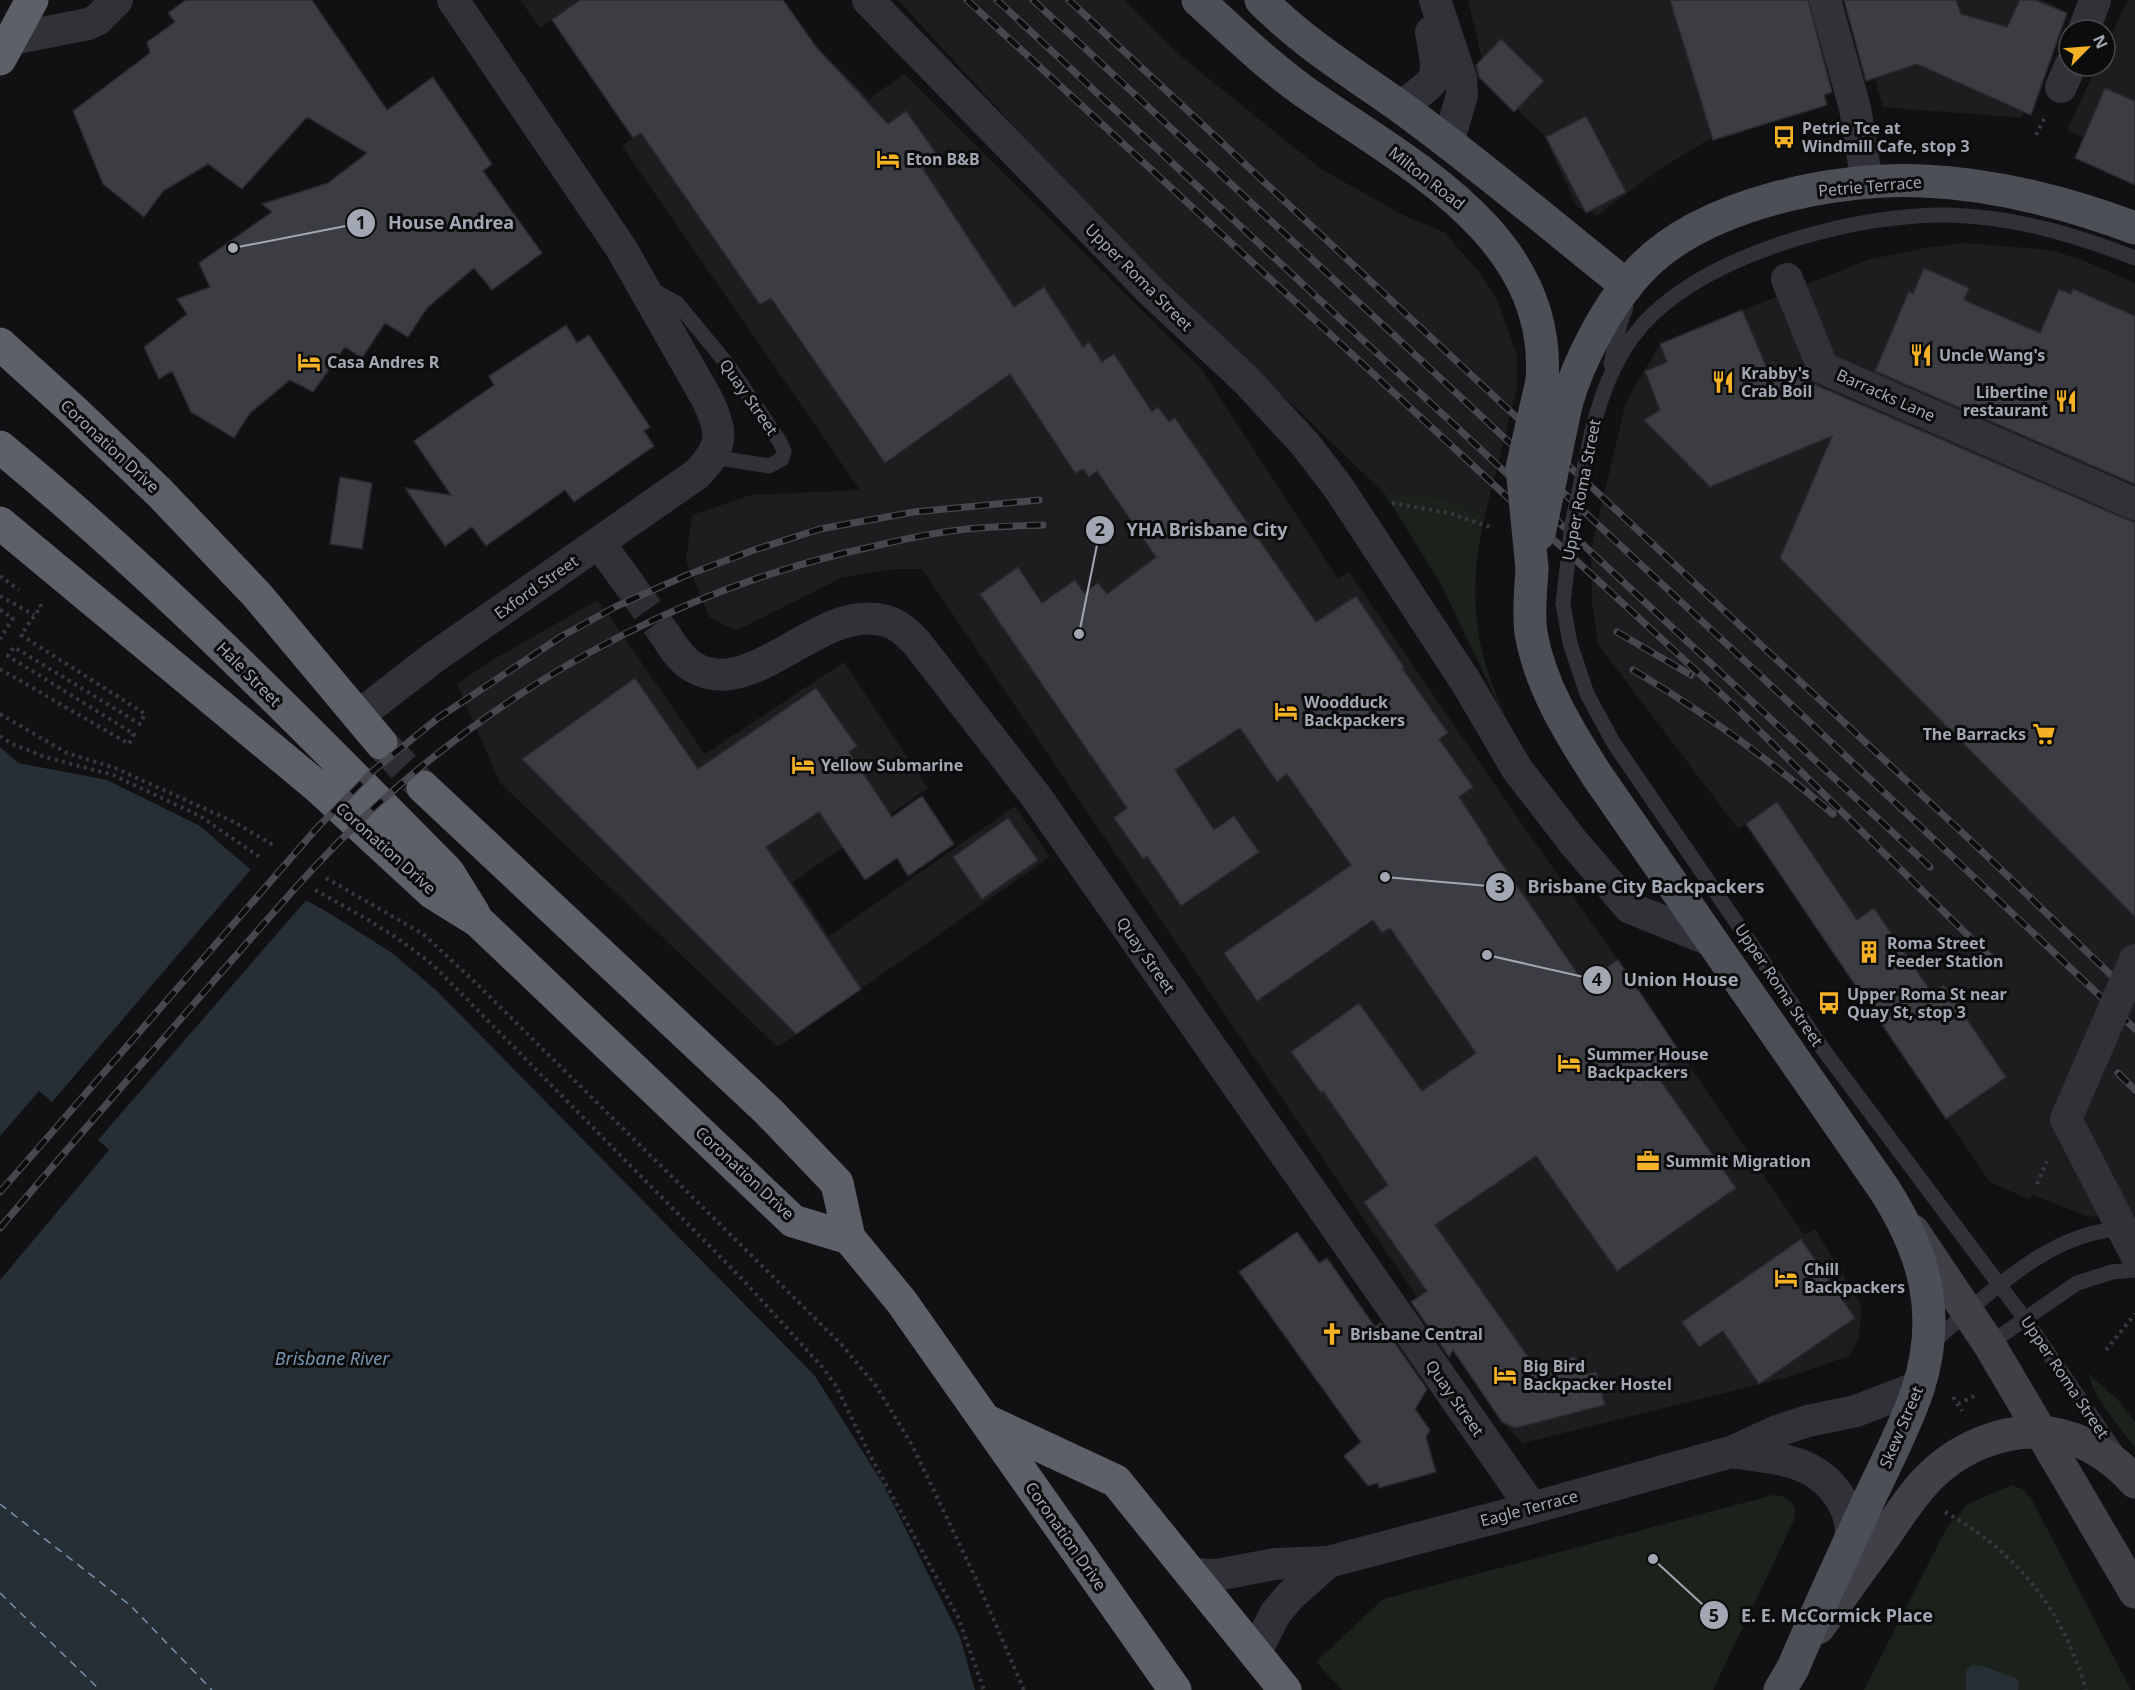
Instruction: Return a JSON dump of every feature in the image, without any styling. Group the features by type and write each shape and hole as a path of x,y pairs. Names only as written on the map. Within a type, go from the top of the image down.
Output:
{"highway":[{"path":"6,49 32,0"},
{"name":"Coronation Drive","path":"0,344 160,493 257,595 381,743"},
{"name":"Hale Street","path":"0,447 115,544 181,606 448,872 478,921"},
{"name":"Coronation Drive","path":"0,523 318,787 434,893 478,921 792,1221 849,1238"},
{"name":"Coronation Drive","path":"423,788 768,1111 837,1183 849,1238 901,1301 1175,1690"},
{"path":"983,1419 1116,1481 1285,1690"}],"main road":[{"name":"Milton Road","path":"1198,0 1300,89 1426,175 1465,206 1508,257 1527,291 1539,332 1542,381 1522,468 1532,568"},
{"path":"1261,0 1291,29 1342,68 1401,107 1627,286"},
{"name":"Petrie Terrace","path":"1627,286 1643,267 1661,252 1705,224 1779,197 1867,183 1922,181 2027,195 2135,228"},
{"name":"Upper Roma Street","path":"1627,286 1584,357 1566,405 1532,568 1531,631 1538,662 1548,689 1561,716 1596,774 1989,1344 2135,1592"},
{"name":"Skew Street","path":"1791,1676 1907,1416 1933,1388 1927,1348 1929,1309 1923,1272 1913,1242 1884,1189"},
{"name":"Upper Roma Street","path":"2041,1432 2064,1436 2088,1445 2111,1459 2135,1481"},
{"name":"Skew Street","path":"1791,1676 1914,1496 1931,1477 1967,1450 1991,1439 2016,1433 2041,1432"}],"street":[{"path":"6,49 88,24 97,20 117,0"},
{"name":"Quay Street","path":"453,0 621,248 643,285 716,418 719,436 713,458"},
{"name":"Upper Roma Street","path":"868,0 1143,282 1246,380 1305,444 1338,487 1466,682 1517,768 1574,843 1630,908 1712,941"},
{"path":"1401,107 1433,81 1437,72 1425,0"},
{"path":"1435,0 1463,90 1448,143"},
{"path":"1826,0 1859,123 1867,183"},
{"path":"2088,18 2095,0"},
{"name":"Barracks Lane","path":"1787,279 1823,368 2135,504"},
{"name":"Exford Street","path":"358,716 433,658 697,474 713,458"},
{"path":"599,543 629,584"},
{"name":"Quay Street","path":"666,636 679,654 692,666 710,674 743,671 762,664 824,630 853,620 870,618 887,621 903,630 916,642 1035,795 1532,1508"},
{"path":"2135,960 2066,1119 2135,1253"},
{"name":"Eagle Terrace","path":"1192,1574 1217,1575 1275,1564 1328,1562 1731,1452 1777,1431 1933,1388"},
{"name":"Eagle Terrace","path":"1731,1452 1792,1462 1816,1472 1837,1493 1844,1504 1850,1525 1849,1543"},
{"name":"Eagle Terrace","path":"1255,1654 1271,1622 1285,1602 1328,1562"}],"lane":[{"name":"Petrie Terrace","path":"1654,312 1700,280 1752,255 1874,220 1952,215 1996,219 2064,232 2135,258"},
{"name":"Quay Street","path":"643,285 677,303 729,365 784,451 782,459 769,466 713,458"},
{"path":"1605,386 1620,324 1629,298 1627,286"},
{"name":"Upper Roma Street","path":"1654,312 1628,344 1605,386 1592,431 1572,524 1563,604 1570,643 1581,677 1599,720 1613,742 1825,1052 2025,1319 2135,1481"},
{"path":"1927,1348 2000,1285 2048,1252 2092,1233 2135,1230"},
{"path":"1989,1344 2078,1283 2112,1272 2135,1270"}],"path":[{"path":"1395,504 1449,513 1490,528"},
{"path":"0,576 25,594"},
{"path":"0,596 34,615"},
{"path":"0,669 129,744 134,734 8,656 14,647 140,724 146,714 21,635 41,606 33,600"},
{"path":"0,610 13,618 0,639"},
{"path":"0,714 67,753 115,768 234,822 273,845"},
{"path":"0,736 12,744 45,757 112,775 200,816 261,858"},
{"path":"326,878 430,940 476,982 849,1353 876,1386 912,1445 975,1575 1024,1690"},
{"path":"315,890 388,930 418,951 745,1282 823,1368 836,1386 871,1457 958,1617 984,1690"},
{"path":"2106,1350 2135,1314"},
{"path":"1933,1388 1958,1404 1965,1415"},
{"path":"1958,1404 1974,1396"},
{"path":"1944,1512 1975,1529 1996,1545 2024,1572 2050,1609 2071,1647 2079,1664 2086,1690"}],"shaded area":[{"path":"520,0 580,0 540,28"},
{"path":"898,0 1124,0 1183,58 1321,169 1403,215 1444,232 1480,273 1497,300 1517,355 1517,386 1485,515 1443,498 1384,493 1153,270 1059,175"},
{"path":"1468,0 1793,0 1822,108 1714,136 1657,171 1598,215 1577,207 1543,134 1487,81"},
{"path":"1853,0 2041,0 2060,8 2022,118 1883,107"},
{"path":"2128,0 2135,0 2135,159 2067,130 2091,78 2117,78 2117,23"},
{"path":"794,24 869,99 904,74 1202,370 1338,579 1349,572 1618,960 1804,1235 1815,1229 1861,1304 1858,1340 1849,1356 1788,1377 1523,1443 1502,1422 922,569 891,569 841,578 736,631 709,617 686,560 692,515 751,495 860,490 622,146"},
{"path":"1965,243 2051,250 2087,262 2135,283 2135,1215 2105,1218 2087,1216 2033,1195 2030,1200 1990,1182 1746,824 1738,829 1598,644 1592,603 1593,541 1626,402 1660,344 1867,260 1925,248"},
{"path":"1384,493 1443,498 1485,515 1476,567 1475,601 1485,662 1506,720 1441,584"},
{"path":"598,600 705,754 844,662 928,788 793,882 829,936 1015,806 1050,857 778,1047 500,783 457,684 494,659"},
{"path":"2088,1373 2120,1402 2135,1422 2135,1448 2102,1403"},
{"path":"2012,1485 2022,1489 2031,1498 2131,1690 1864,1690 1946,1529 1968,1504"},
{"path":"1773,1495 1784,1497 1791,1502 1795,1509 1794,1520 1713,1690 1342,1690 1316,1662 1383,1599"}],"water":[{"name":"Brisbane River","path":"0,747 18,763 107,780 200,826 250,869 329,913 392,953 436,990 815,1376 883,1484 960,1637 975,1690 0,1690"},
{"path":"1972,1665 1982,1666 2016,1678 2019,1684 2018,1690 1966,1690 1966,1671"}],"pier":[{"path":"253,867 308,898 98,1140 109,1150 0,1280 0,1136 39,1091 52,1102"}],"building":[{"path":"186,0 312,0 387,110 433,77 492,164 483,171 542,253 492,290 474,268 427,308 408,337 385,323 362,358 345,347 313,392 290,380 250,413 234,438 191,412 172,371 159,379 144,347 187,314 177,299 210,287 199,263 272,212 262,204 328,183 367,153 307,117 242,189 208,164 163,191 144,217 103,184 73,111 150,53 147,42 175,22 168,13"},
{"path":"580,0 783,0 817,48 888,124 906,111 939,157 923,169 1014,307 1044,287 1083,347 1089,342 1102,362 1114,354 1152,412 1158,407 1169,422 1175,418 1316,622 1356,596 1404,667 1402,668 1448,733 1439,739 1473,787 1459,797 1487,842 1584,983 1618,960 1682,1055 1655,1073 1736,1188 1617,1271 1536,1156 1435,1225 1536,1368 1574,1357 1587,1374 1596,1372 1605,1405 1515,1428 1502,1422 1453,1350 1449,1357 1411,1302 1427,1291 1364,1202 1388,1185 1323,1091 1321,1093 1291,1052 1359,1003 1422,1091 1476,1053 1390,928 1382,933 1373,920 1257,1001 1224,953 1351,865 1287,774 1277,782 1240,728 1175,770 1214,830 1234,816 1259,852 1181,906 1147,856 1143,859 1114,818 1127,808 980,594 1018,567 1042,603 1075,580 1084,593 1098,583 1107,594 1156,557 1097,471 1089,477 1083,469 1075,473 1010,374 885,463 771,298 760,305 641,133 633,138 552,20"},
{"path":"1670,0 1808,0 1832,92 1824,95 1827,105 1713,140"},
{"path":"1844,0 1956,0 1961,14 2007,27 2020,0 2035,0 2067,13 2065,18 2057,18 2057,41 2031,115 1917,64 1866,81"},
{"path":"1501,39 1544,81 1514,112 1479,77 1476,65"},
{"path":"2105,88 2135,101 2135,185 2075,158"},
{"path":"1586,116 1626,192 1586,213 1546,137"},
{"path":"1924,268 1969,288 1964,300 2040,333 2059,289 2071,294 2073,289 2135,316 2135,484 1875,371 1909,291 1913,294"},
{"name":"The Barracks","path":"1742,310 1766,366 1773,362 1780,381 1795,376 2135,522 2135,917 1780,558 1832,436 1710,487 1644,420 1660,410 1645,371 1667,362 1660,344"},
{"path":"566,325 577,343 589,335 650,427 644,431 654,446 574,502 565,490 486,546 472,527 445,546 405,488 451,495 414,441 494,385 489,376"},
{"path":"340,477 372,483 362,549 330,544"},
{"path":"635,678 698,769 816,688 857,746 849,752 892,817 922,796 954,844 908,876 897,858 865,880 819,812 766,847 861,989 796,1034 522,759"},
{"name":"Roma Street Feeder Station","path":"1777,802 1857,920 1874,908 1932,993 1944,985 2006,1077 1946,1119 1746,824"},
{"path":"1008,818 1038,860 982,899 953,857"},
{"name":"Brisbane Central","path":"1297,1232 1319,1263 1327,1258 1375,1327 1381,1323 1427,1389 1415,1409 1430,1430 1426,1437 1436,1472 1379,1488 1378,1483 1368,1486 1344,1456 1361,1442 1239,1272"},
{"name":"Chill Backpackers","path":"1801,1239 1855,1318 1759,1384 1723,1331 1699,1347 1682,1322"}],"ferry route":[{"path":"0,1504 131,1606 212,1690"},
{"path":"0,1593 100,1690"}],"tunnel":[{"path":"629,584 666,636"},
{"path":"381,743 423,787"}],"railway":[{"path":"967,0 1729,701 1991,958"},
{"path":"997,0 1930,867"},
{"path":"1033,0 1747,663 2135,1029"},
{"path":"1069,0 1967,837 2135,998"},
{"path":"0,1192 317,828 374,770 438,718 562,636 617,606 687,575 754,550 820,529 914,512 1039,500"},
{"path":"0,1228 261,927 348,833 395,789 503,706 560,669 619,637 680,608 743,583 808,562 913,538 978,528 1043,525"},
{"path":"1617,632 1691,675"},
{"path":"1633,670 1736,738 1833,814"},
{"path":"2118,1073 2135,1090"}],"place":[{"name":"Petrie Tce at Windmill Cafe, stop 3","path":"1784,137"},
{"name":"Eton B&B","path":"888,159"},
{"name":"House Andrea","path":"233,248"},
{"name":"Uncle Wang's","path":"1921,355"},
{"name":"Casa Andres R","path":"309,362"},
{"name":"Krabby's Crab Boil","path":"1723,382"},
{"name":"Libertine restaurant","path":"2066,401"},
{"name":"YHA Brisbane City","path":"1079,634"},
{"name":"Woodduck Backpackers","path":"1286,711"},
{"name":"The Barracks","path":"2044,734"},
{"name":"Yellow Submarine","path":"803,765"},
{"name":"Brisbane City Backpackers","path":"1385,877"},
{"name":"Roma Street Feeder Station","path":"1869,952"},
{"name":"Union House","path":"1487,955"},
{"name":"Upper Roma St near Quay St, stop 3","path":"1829,1003"},
{"name":"Summer House Backpackers","path":"1569,1063"},
{"name":"Summit Migration","path":"1648,1161"},
{"name":"Chill Backpackers","path":"1786,1278"},
{"name":"Brisbane Central","path":"1332,1334"},
{"name":"Big Bird Backpacker Hostel","path":"1505,1375"},
{"name":"E. E. McCormick Place","path":"1653,1559"}]}
